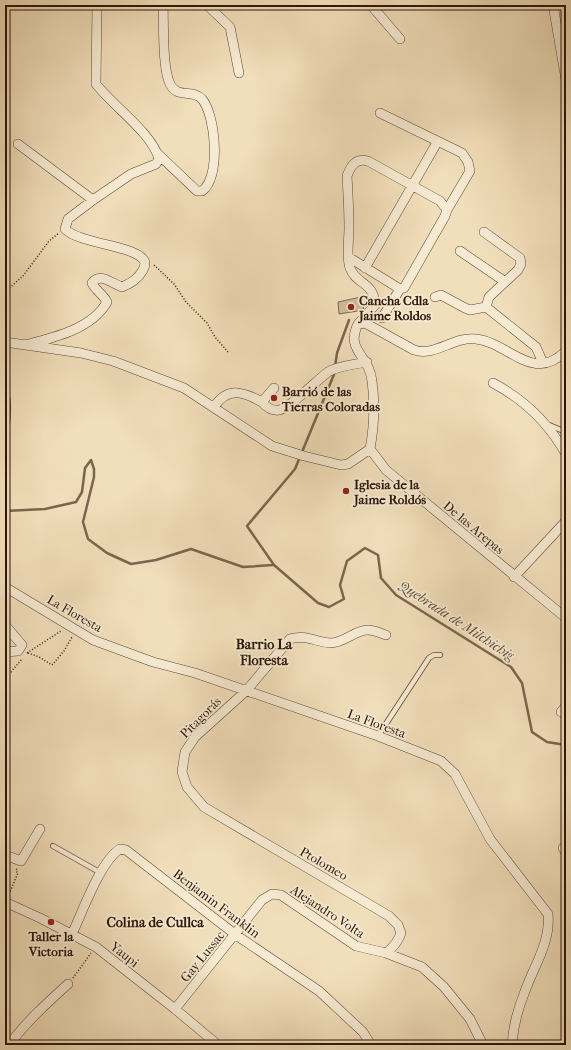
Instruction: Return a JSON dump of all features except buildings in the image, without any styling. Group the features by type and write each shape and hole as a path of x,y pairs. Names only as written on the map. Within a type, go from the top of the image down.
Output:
{"street":[{"path":"97,5 96,84 142,132 157,153 196,191 202,191 206,188 210,181 214,157 214,131 210,116 202,99 193,94 178,92 170,84 166,56 163,5"},
{"path":"207,5 230,27 239,73"},
{"path":"371,5 400,39"},
{"path":"553,5 566,80"},
{"path":"380,113 462,153 468,162 470,171 406,285 404,288 400,289 382,318"},
{"path":"18,144 93,200"},
{"path":"365,268 435,146"},
{"path":"25,345 54,337 85,322 97,313 106,302 100,292 93,286 92,283 94,280 103,278 122,287 136,279 142,271 145,262 142,257 131,252 87,239 68,232 65,229 68,219 93,200 131,174 156,164 158,159 157,153"},
{"path":"5,342 95,355 113,361 184,388 272,446 301,456 342,466 361,457 370,449 374,410 372,380 367,362 355,346 353,338 358,324 375,305 375,299 373,291 369,286 356,276 350,269 347,176 350,168 355,162 362,160 368,161 411,187 440,201 447,210"},
{"path":"484,232 520,258 521,264 518,270 489,296 486,307"},
{"path":"460,251 504,281"},
{"path":"350,258 400,289"},
{"path":"435,297 441,295 470,310 486,307 536,347 543,363"},
{"path":"358,324 365,323 422,353 456,342 475,339 493,344 523,361 543,363 556,360 566,351"},
{"path":"214,407 219,399 238,392 262,402 271,409 283,409 328,372 342,367 367,362"},
{"path":"493,383 513,394 546,423 566,454"},
{"path":"262,402 274,388"},
{"name":"De las Arepas","path":"370,449 386,470 514,577 566,618"},
{"path":"514,577 566,521"},
{"name":"La Floresta","path":"5,587 93,640 147,660 195,673 378,736 430,756 441,762 455,774 490,839 548,914 549,927 546,940 524,994 512,1045"},
{"path":"5,625 22,645 18,651 5,652"},
{"name":"Pitagorás","path":"204,808 187,787 182,772 184,752 195,737 246,691 290,639 301,637 317,642 341,642 362,631 370,630 386,635"},
{"name":"Ptolomeo","path":"204,808 389,916 398,925 401,932 399,941 386,953"},
{"path":"5,855 21,861 40,829"},
{"path":"566,847 563,848 566,853"},
{"name":"Benjamin Franklin","path":"72,934 101,873 116,851 120,849 126,850 236,935 318,990 363,1032 371,1045"},
{"name":"Alejandro Volta","path":"262,900 272,894 281,895 356,946 386,953 422,967 444,987 470,1019 483,1045"},
{"name":"Yaupi","path":"6,900 96,947 218,1045"},
{"name":"Gay Lussac","path":"175,1009 236,935 262,900"},
{"path":"5,910 11,910 40,918"},
{"path":"9,1045 18,1032 68,984"}],"lane":[{"path":"546,423 566,432"},
{"path":"378,736 429,658 434,655 440,655"},
{"path":"53,846 101,873"}],"path":[{"path":"5,292 29,270 50,241 65,229"},
{"path":"145,262 156,266 174,284 186,302 207,323 214,337 228,352"},
{"path":"5,679 27,653 73,628"},
{"path":"27,653 39,657 52,665 64,651 73,628"},
{"path":"6,900 18,873 16,872 21,861"},
{"path":"68,984 96,947"}],"shaded area":[{"name":"Cancha Cdla Jaime Roldos","path":"361,297 364,310 339,314 338,302"}],"waterway":[{"path":"335,367 337,353 349,320"},
{"name":"Quebrada de Milchichig","path":"335,372 295,469 247,526 274,565 318,603 329,607 344,599 340,585 347,561 365,548 378,555 381,578 396,595 511,667 522,683 532,732 547,742 566,745"},
{"path":"5,387 10,403 9,424 5,434"},
{"path":"5,511 45,509 76,502 82,492 85,468 91,460 94,469 94,477 83,522 88,539 107,553 131,564 156,560 191,549 243,567 273,565"}],"place":[{"name":"Cancha Cdla Jaime Roldos","path":"351,307"},
{"name":"Barrió de las Tierras Coloradas","path":"274,398"},
{"name":"Iglesia de la Jaime Roldós","path":"346,491"},
{"name":"Taller la Victoria","path":"51,922"}],"district":[{"name":"Barrio La Floresta","path":"264,652"},
{"name":"Colina de Cullca","path":"155,922"}]}
